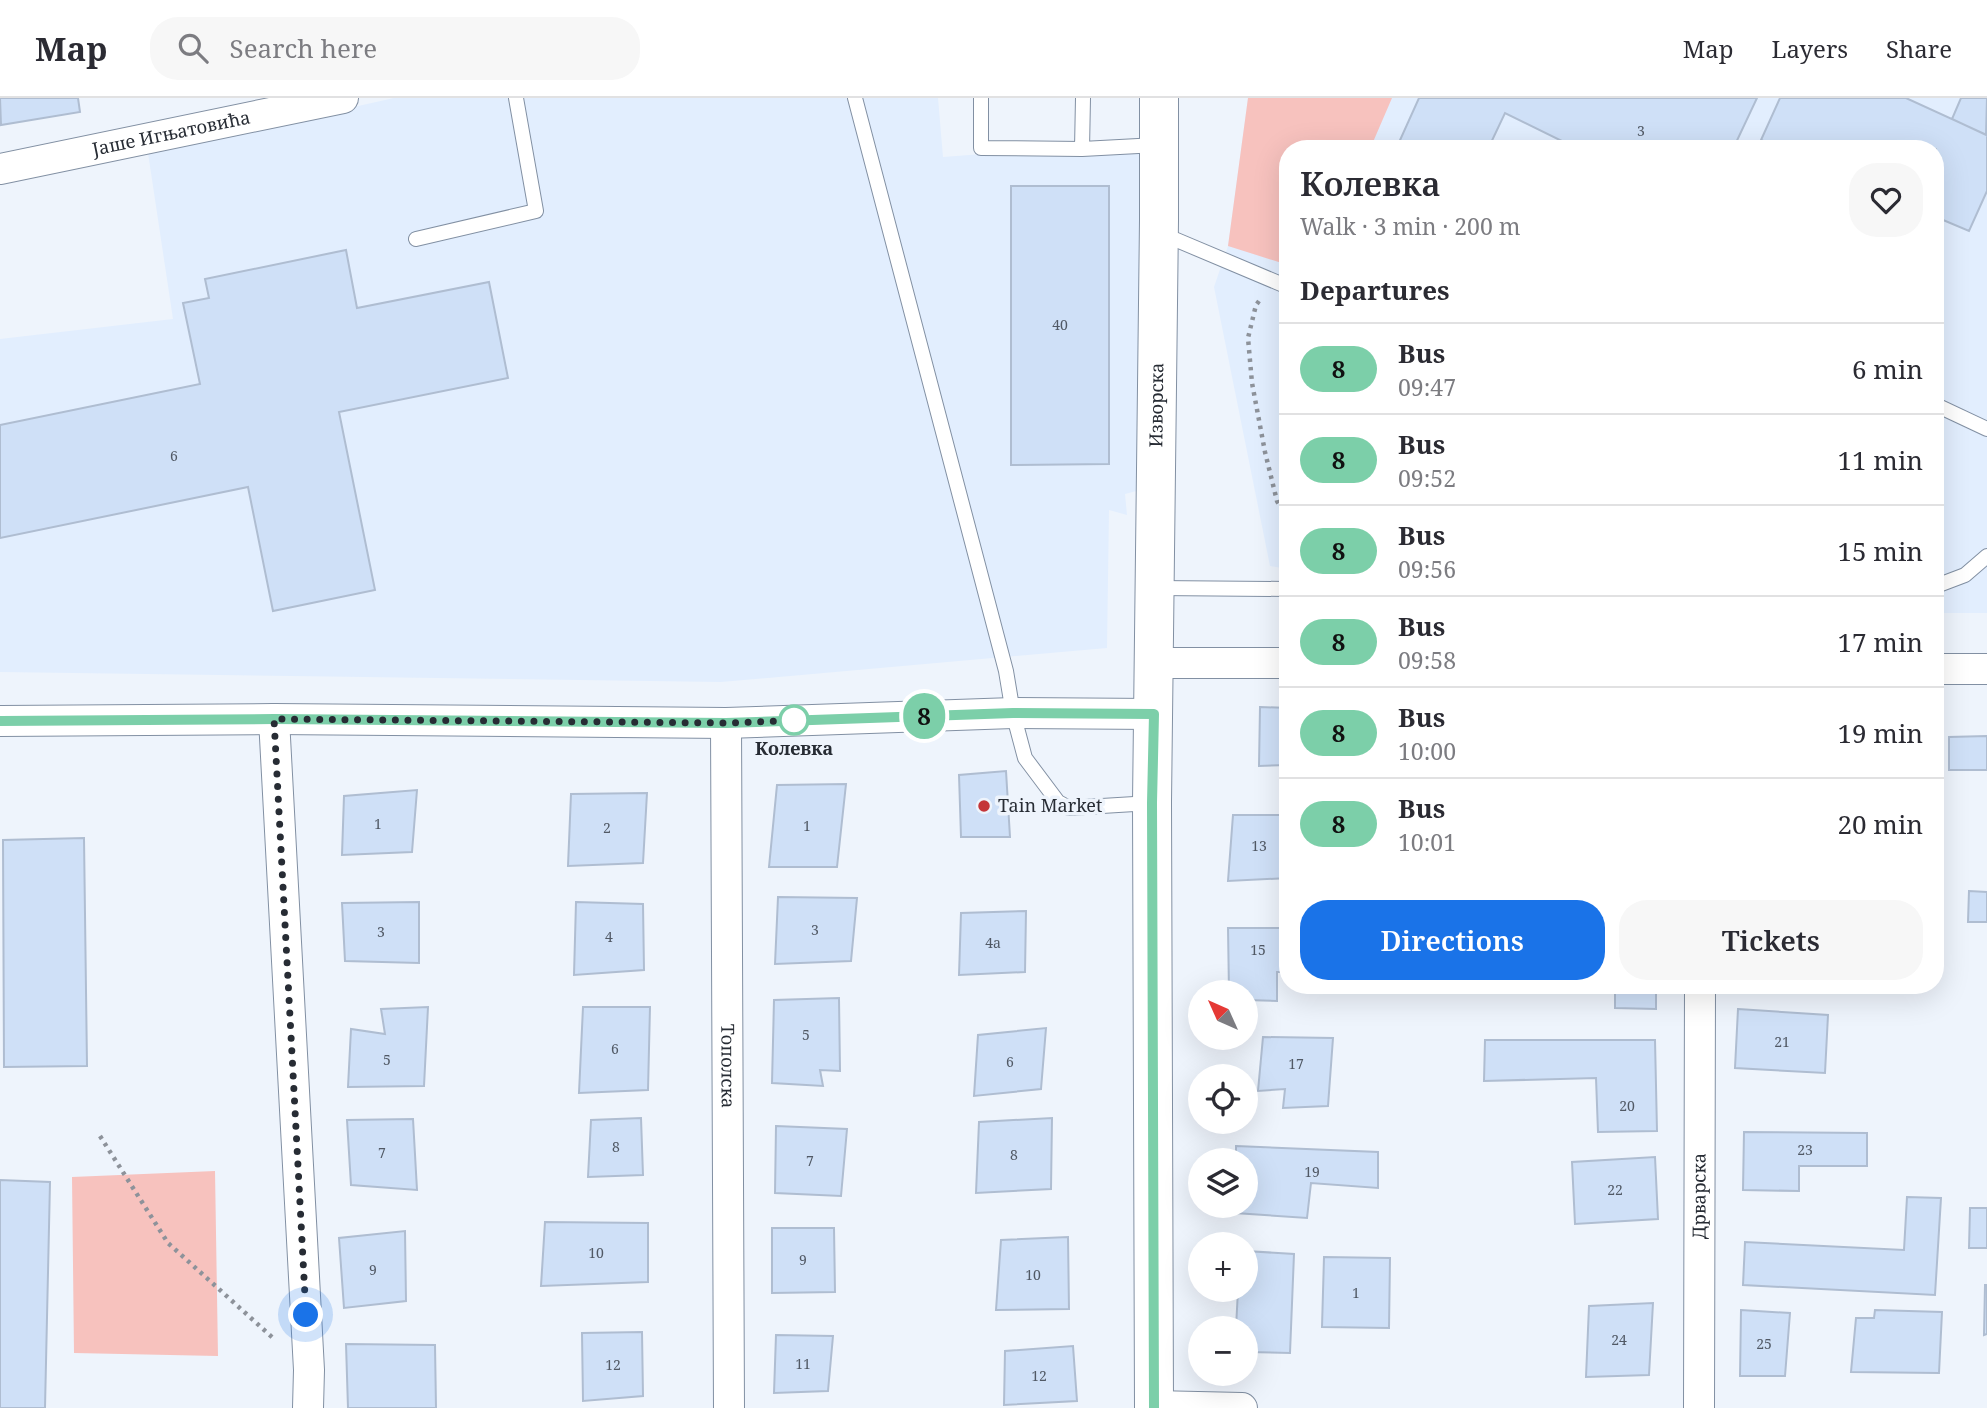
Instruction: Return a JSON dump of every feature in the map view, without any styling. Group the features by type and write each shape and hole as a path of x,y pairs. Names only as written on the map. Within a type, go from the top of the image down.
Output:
{"street":[{"name":"Јаше Игњатовића","path":"0,169 343,98"},
{"name":"Изворска","path":"1154,1407 1152,803 1159,98"},
{"path":"1154,663 1279,663"},
{"path":"1944,668 1987,670"},
{"path":"0,721 274,719 726,723 1013,713 1154,714"},
{"path":"274,719 309,1370 308,1408"},
{"name":"Тополска","path":"726,723 729,1408"},
{"name":"Дрварска","path":"1699,1408 1700,994"},
{"path":"1154,1407 1242,1408"}],"lane":[{"path":"416,239 536,211 516,98"},
{"path":"855,98 1006,671 1013,713 1025,758 1058,802 1069,808 1152,803"},
{"path":"981,98 981,148 1082,149 1159,145"},
{"path":"1082,149 1083,98"},
{"path":"1159,232 1279,282"},
{"path":"1944,409 1987,429"},
{"path":"1944,583 1965,576 1987,556"},
{"path":"1154,588 1279,589"}],"path":[{"path":"1273,280 1256,305 1248,338 1252,383 1265,452 1279,504"},
{"path":"100,1136 167,1243 309,1370"}],"shaded area":[{"path":"394,98 938,98 943,157 1141,142 1144,489 1125,494 1127,515 1109,510 1107,648 721,682 0,672 0,339 173,319 148,153"},
{"path":"1248,98 1987,98 1987,613 1944,613 1944,140 1279,140 1279,568 1270,566 1214,287 1228,246"},
{"path":"1248,98 1392,98 1374,140 1279,140 1279,262 1228,246"},
{"path":"215,1171 218,1356 74,1353 72,1177"}],"building":[{"path":"0,98 78,98 80,112 1,125"},
{"path":"1419,98 1757,98 1737,140 1560,140 1505,113 1492,140 1400,140"},
{"path":"1780,98 1906,98 1987,135 1987,191 1969,231 1944,220 1944,140 1761,140"},
{"path":"1961,98 1987,98 1986,135 1952,119"},
{"path":"1011,186 1109,186 1109,464 1011,465"},
{"path":"346,250 357,308 489,282 508,378 339,412 375,590 273,611 248,487 0,538 0,425 200,384 183,303 209,298 205,279"},
{"path":"1260,707 1279,708 1279,765 1259,766"},
{"path":"1987,736 1987,770 1949,770 1949,737"},
{"name":"Tain Market","path":"1006,771 1010,837 961,837 959,775"},
{"path":"846,784 837,867 769,867 777,785"},
{"path":"417,790 412,852 342,855 344,796"},
{"path":"647,793 643,863 568,866 571,794"},
{"path":"1233,815 1279,815 1279,878 1228,881"},
{"path":"84,838 87,1066 4,1067 3,840"},
{"path":"1969,891 1987,892 1987,922 1968,922"},
{"path":"778,897 857,898 851,961 775,964"},
{"path":"419,902 419,963 345,961 342,903"},
{"path":"576,902 643,904 644,970 574,975"},
{"path":"1026,911 1025,972 959,975 961,913"},
{"path":"1228,928 1279,928 1277,1001 1258,1000 1258,980 1229,980"},
{"path":"1615,994 1656,994 1656,1009 1615,1008"},
{"path":"839,998 840,1071 820,1070 823,1086 772,1083 774,1000"},
{"path":"428,1007 424,1086 348,1087 351,1029 385,1034 381,1009"},
{"path":"583,1007 650,1007 648,1090 579,1093"},
{"path":"1738,1009 1828,1015 1825,1073 1735,1068"},
{"path":"1046,1028 1041,1089 974,1096 978,1035"},
{"path":"1263,1037 1333,1038 1328,1106 1283,1108 1285,1089 1258,1091"},
{"path":"1485,1040 1655,1040 1657,1131 1598,1132 1596,1078 1484,1081"},
{"path":"641,1118 643,1175 588,1177 591,1120"},
{"path":"1052,1118 1051,1189 976,1193 979,1122"},
{"path":"413,1119 417,1190 351,1185 347,1120"},
{"path":"776,1126 847,1129 841,1196 775,1193"},
{"path":"1744,1132 1867,1133 1867,1166 1799,1166 1799,1191 1743,1190"},
{"path":"1236,1146 1378,1152 1378,1188 1311,1183 1307,1218 1258,1215 1258,1148"},
{"path":"1655,1157 1658,1219 1575,1224 1572,1162"},
{"path":"0,1180 50,1182 45,1408 0,1408"},
{"path":"1907,1197 1941,1198 1935,1295 1743,1285 1745,1242 1904,1250"},
{"path":"1970,1208 1987,1208 1987,1248 1969,1248"},
{"path":"545,1222 648,1223 648,1282 541,1286"},
{"path":"772,1228 834,1228 835,1292 772,1293"},
{"path":"405,1231 406,1301 344,1308 339,1238"},
{"path":"1068,1237 1069,1309 996,1310 1001,1240"},
{"path":"1258,1252 1294,1254 1290,1353 1258,1352 1258,1316 1237,1316 1237,1302 1258,1302"},
{"path":"1324,1257 1390,1258 1389,1328 1322,1327"},
{"path":"1985,1285 1987,1334 1984,1335"},
{"path":"1653,1303 1649,1375 1586,1377 1589,1306"},
{"path":"1741,1310 1790,1313 1785,1376 1740,1376"},
{"path":"1875,1310 1942,1312 1939,1373 1851,1372 1856,1318 1874,1318"},
{"path":"642,1332 643,1396 583,1401 582,1333"},
{"path":"776,1335 833,1336 828,1391 774,1393"},
{"path":"346,1344 435,1345 436,1408 348,1408"},
{"path":"1073,1346 1077,1401 1004,1405 1005,1351"}],"bus line":[{"name":"8","path":"0,721 274,719 726,723 1013,713 1154,714 1154,1408"}],"place":[{"name":"Колевка","path":"794,720"},
{"name":"Tain Market","path":"984,806"}],"route":[{"path":"306,1315 274,719 726,723 804,720 794,720"}]}
